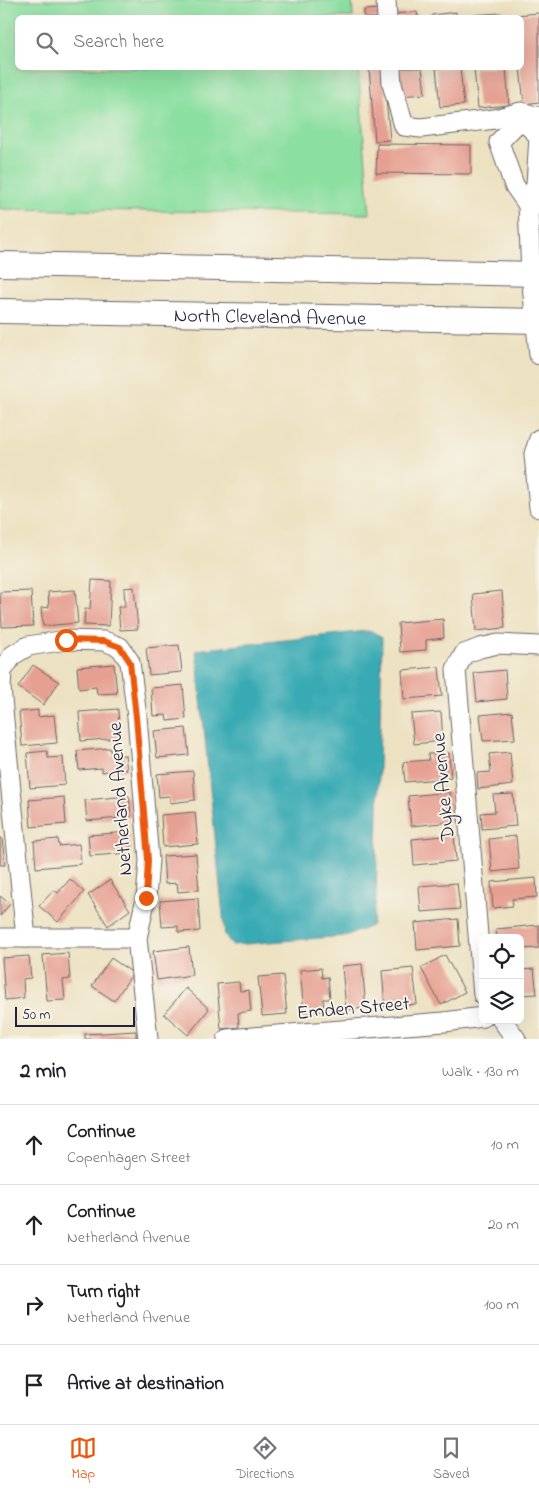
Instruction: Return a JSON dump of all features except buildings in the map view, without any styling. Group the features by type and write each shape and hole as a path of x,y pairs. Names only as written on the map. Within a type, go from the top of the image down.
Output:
{"main road":[{"path":"0,264 535,274"},
{"name":"North Cleveland Avenue","path":"0,311 537,321"}],"street":[{"path":"386,0 387,15"},
{"path":"391,70 392,84 404,126 421,128 495,118 527,116"},
{"path":"527,116 539,136 534,205 539,355"},
{"path":"527,116 499,142 514,185 534,205"},
{"path":"539,439 534,454 539,508"},
{"name":"Netherland Avenue","path":"26,938 1,688 2,671 12,655 28,646 46,642 104,641 120,647 130,662 148,860 146,898 137,938 148,1039"},
{"name":"Dyke Avenue","path":"482,979 456,670 464,654 480,648 498,644 539,646"},
{"path":"0,938 137,938"},
{"name":"Emden Street","path":"227,1039 479,1018"},
{"path":"505,1024 516,1039"}],"green space":[{"path":"0,0 352,0 353,15 15,15 15,70 358,70 370,214 0,209"}],"water":[{"path":"367,631 375,633 382,638 376,899 372,925 345,936 232,945 225,935 196,650"}],"route":[{"path":"66,640 104,641 120,647 130,662 148,860 146,898"}]}
